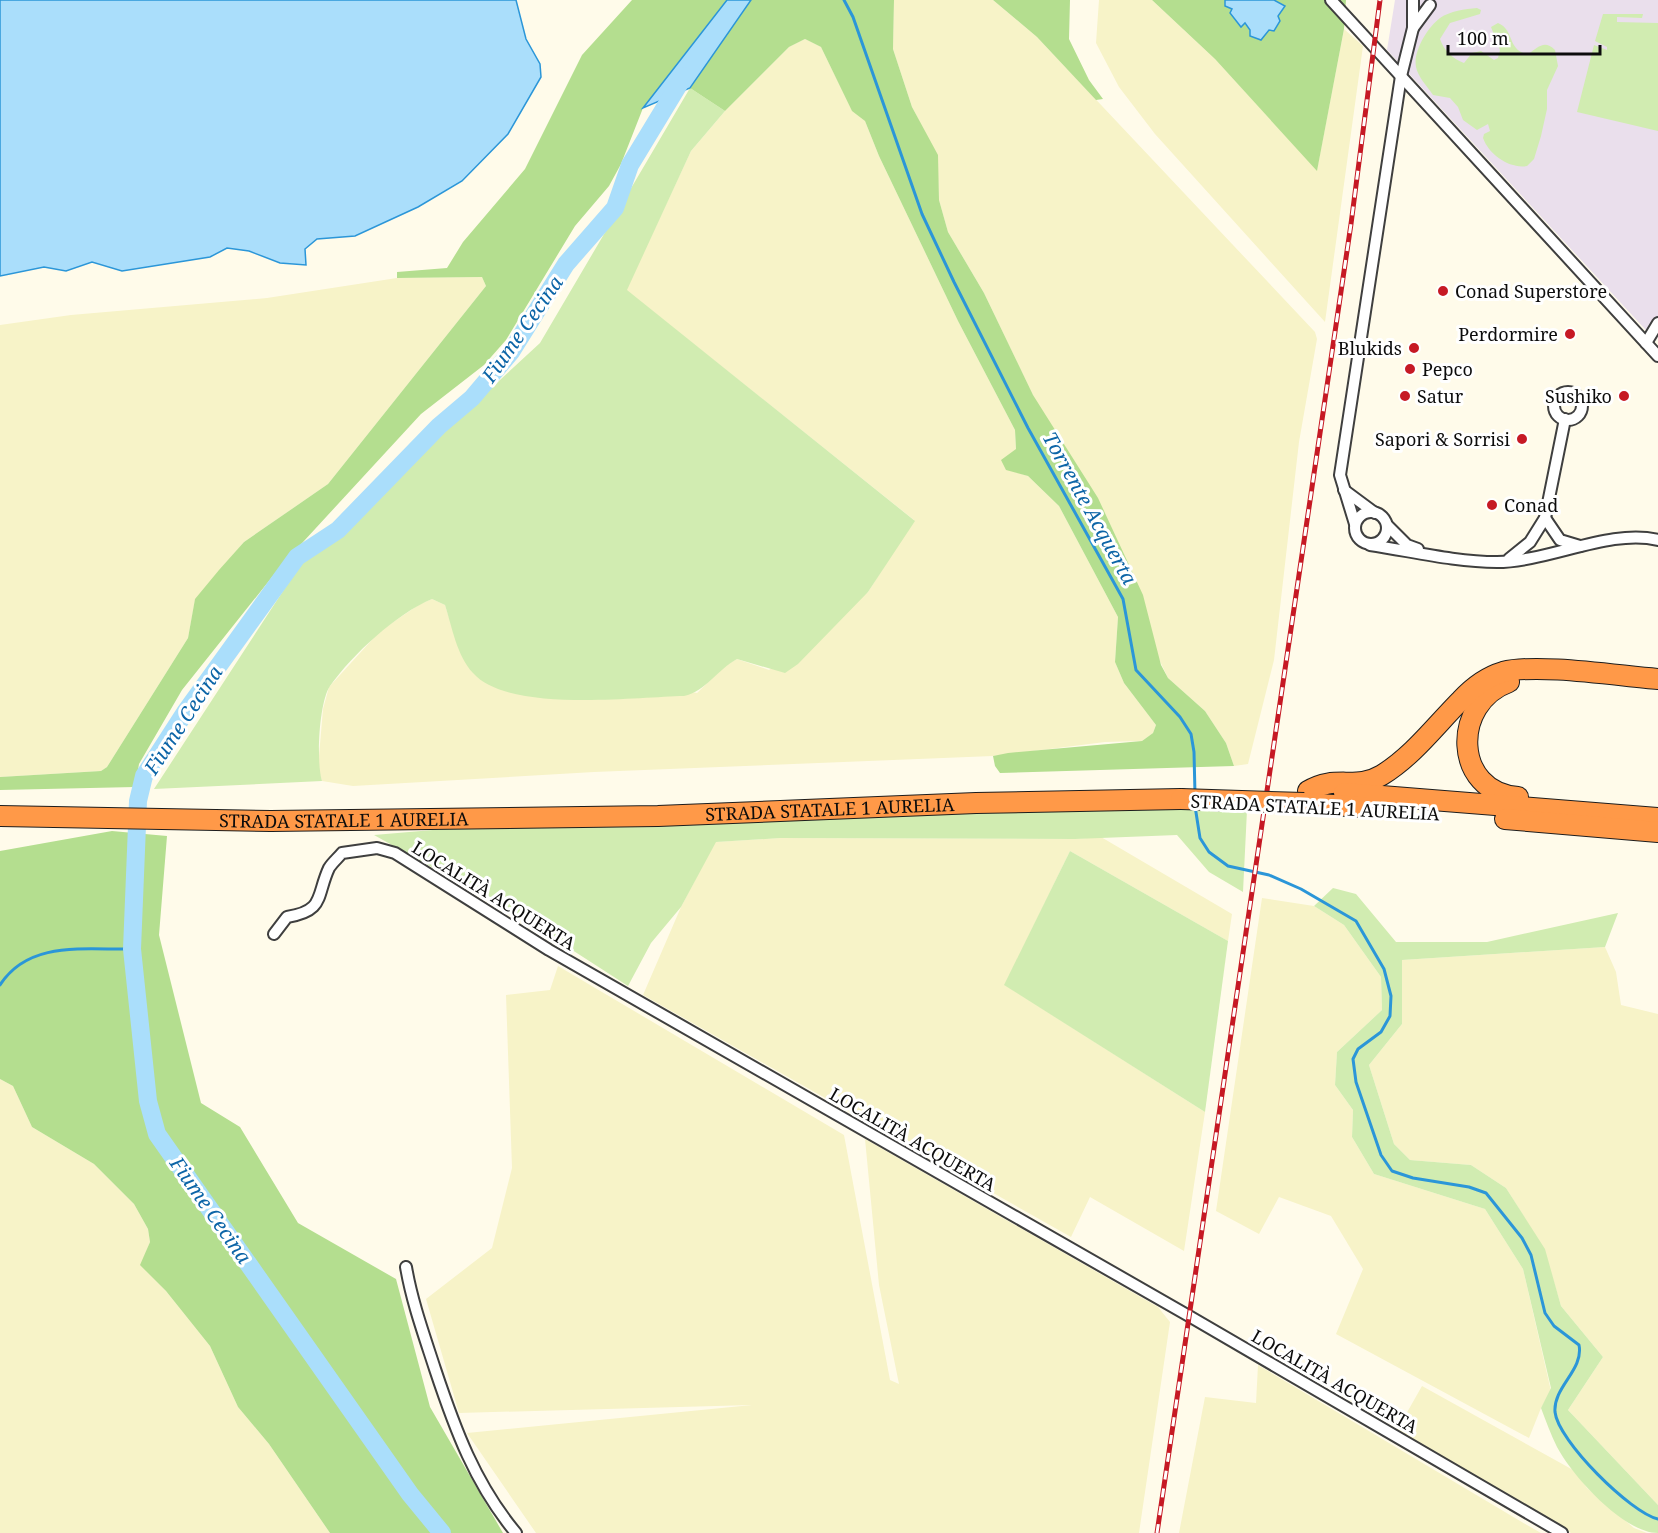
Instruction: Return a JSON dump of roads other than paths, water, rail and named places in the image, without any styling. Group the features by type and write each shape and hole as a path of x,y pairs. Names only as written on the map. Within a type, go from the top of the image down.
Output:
{"highway":[{"path":"1305,795 1325,782 1356,783 1381,775 1408,754 1475,687 1504,672 1531,669 1658,679"},
{"path":"1545,809 1532,799 1497,793 1484,783 1475,771 1468,754 1467,732 1476,708 1484,697 1502,684 1531,678 1658,690"},
{"name":"STRADA STATALE 1 AURELIA","path":"0,816 61,812 271,815 658,803 1181,793 1305,795 1658,818"},
{"name":"STRADA STATALE 1 AURELIA","path":"1305,795 1658,832"},
{"name":"STRADA STATALE 1 AURELIA","path":"0,804 61,812"}],"street":[{"path":"1331,0 1658,356"},
{"path":"1430,5 1415,0 1413,28 1401,76 1340,475 1355,524 1356,536 1362,542 1370,545 1487,561 1507,561 1586,547 1631,536 1658,540"},
{"path":"1413,28 1430,5 1440,0"},
{"path":"1646,343 1658,323"},
{"path":"1507,561 1530,542 1545,518 1564,419"},
{"path":"1344,490 1383,517 1387,525 1407,545 1426,553"},
{"path":"1355,524 1363,514 1375,513"},
{"path":"1545,518 1560,540 1586,547"},
{"path":"1370,545 1382,540 1387,525"},
{"name":"LOCALITÀ ACQUERTA","path":"274,934 286,917 305,914 316,905 330,867 342,853 377,848 395,853 549,950 1179,1310 1562,1533"},
{"path":"406,1267 412,1298 458,1437 495,1507 516,1533"}],"water":[{"path":"0,0 516,0 526,39 540,64 541,77 508,134 462,181 418,207 355,236 317,239 305,249 306,265 280,263 249,251 227,248 210,257 122,271 92,262 66,271 44,267 0,276"},
{"path":"727,0 751,0 690,88 643,108"},
{"path":"1225,0 1274,0 1285,6 1278,16 1280,21 1274,31 1269,30 1261,40 1250,36 1250,30 1245,23 1241,27 1230,13 1232,9 1225,6"}],"waterway":[{"name":"Torrente Acquerta","path":"844,0 853,17 922,214 1028,428 1123,599 1136,670 1180,717 1191,734 1195,794"},
{"name":"Fiume Cecina","path":"442,1533 410,1494 157,1134 148,1101 132,949 138,801 144,776 186,711 297,557 338,530 439,426 472,398 511,352 566,264 615,208 630,165 684,76"},
{"name":"Torrente Acquerta","path":"1195,806 1200,838 1209,852 1228,866 1269,875 1301,889 1356,921 1384,969 1391,996 1390,1016 1381,1032 1358,1049 1353,1059 1356,1082 1381,1155 1392,1171 1413,1178 1469,1187 1486,1193 1522,1238 1531,1255 1545,1313 1554,1326 1579,1345 1577,1362 1556,1403 1555,1412 1559,1425 1582,1457 1614,1490 1646,1514 1658,1519"},
{"path":"0,985 12,971 42,954 59,950 132,949"}],"railway":[{"path":"1157,1533 1351,224 1380,0"}],"place":[{"name":"Conad Superstore","path":"1443,291"},
{"name":"Perdormire","path":"1570,334"},
{"name":"Blukids","path":"1414,348"},
{"name":"Pepco","path":"1410,369"},
{"name":"Satur","path":"1405,396"},
{"name":"Sushiko","path":"1624,396"},
{"name":"Sapori & Sorrisi","path":"1522,439"},
{"name":"Conad","path":"1492,505"}]}
